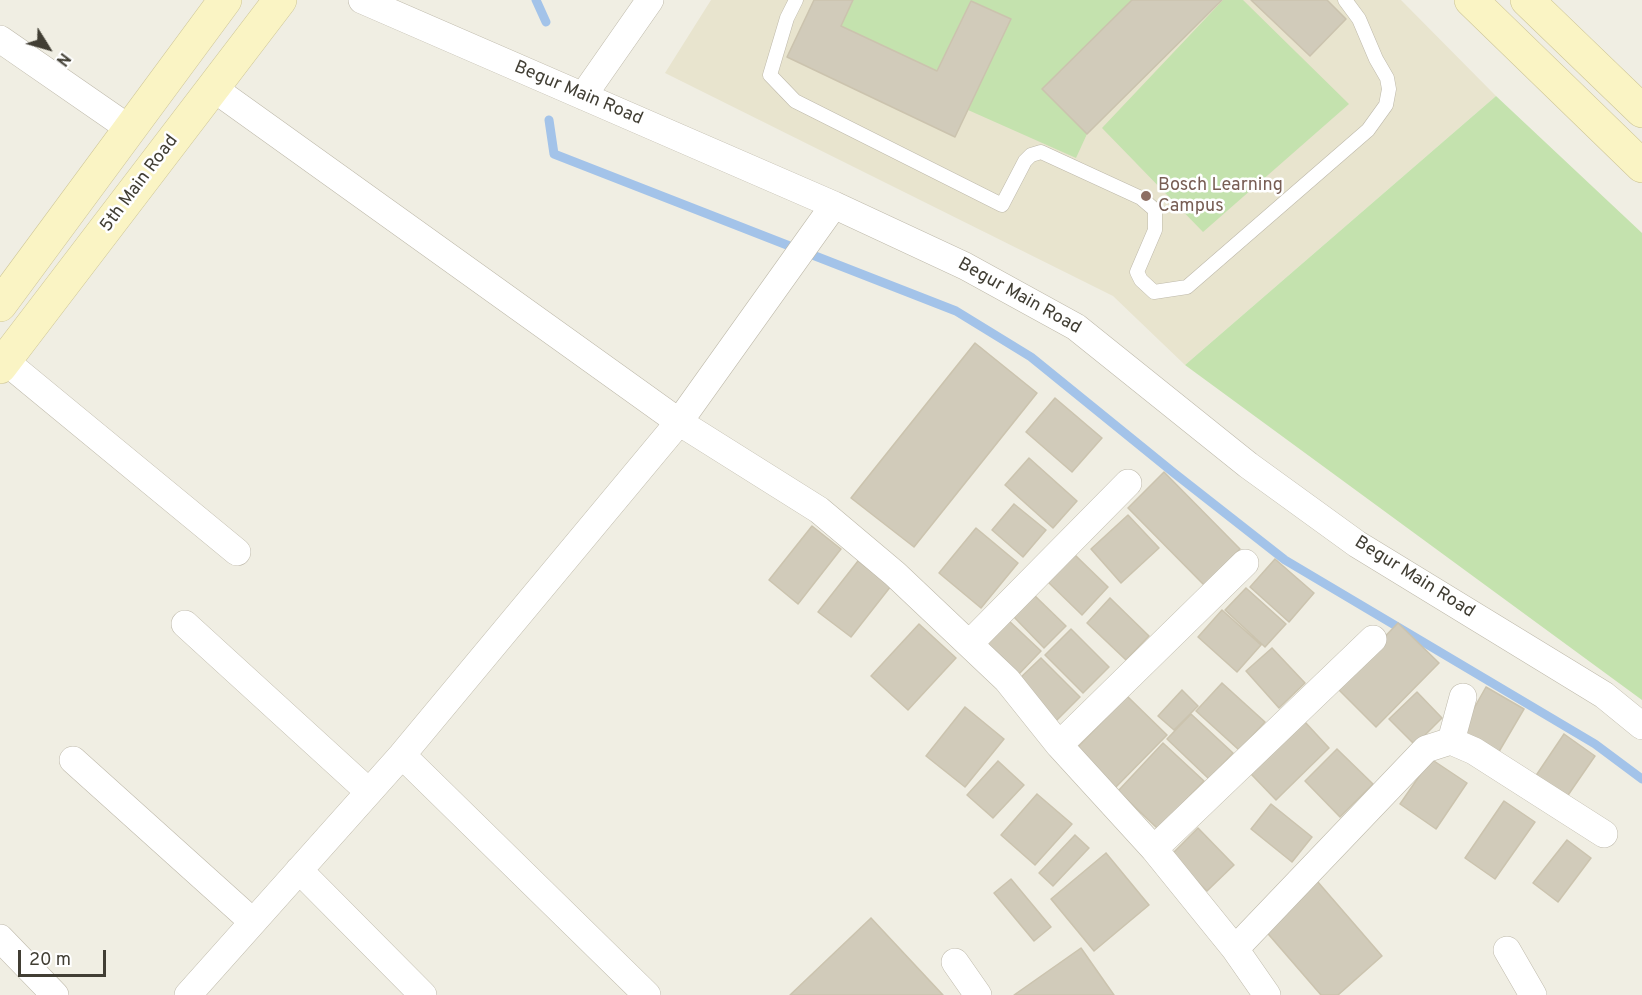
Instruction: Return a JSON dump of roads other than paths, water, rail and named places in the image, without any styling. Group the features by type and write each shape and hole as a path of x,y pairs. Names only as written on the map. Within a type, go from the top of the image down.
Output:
{"main road":[{"path":"0,305 225,0"},
{"name":"5th Main Road","path":"2,364 280,0"},
{"path":"1472,0 1642,166"},
{"path":"1527,0 1642,111"}],"street":[{"name":"Begur Main Road","path":"362,0 834,205 965,266 1076,327 1248,465 1357,544 1604,695 1642,726"},
{"path":"583,96 650,0"},
{"path":"0,39 130,129"},
{"path":"213,88 679,422 819,510 895,574 1007,680 1059,745 1154,849 1235,949 1267,995"},
{"path":"200,991 253,922 402,755 679,422 834,205"},
{"path":"2,364 237,552"},
{"path":"969,644 1128,483"},
{"path":"1059,745 1245,563"},
{"path":"185,624 369,792"},
{"path":"1154,849 1373,639"},
{"path":"1451,741 1463,697"},
{"path":"1235,949 1426,749 1451,741 1474,752 1605,834"},
{"path":"402,755 647,995"},
{"path":"73,760 253,922"},
{"path":"299,870 423,995"},
{"path":"0,938 55,995"},
{"path":"1507,951 1533,995"},
{"path":"955,962 978,995"}],"lane":[{"path":"796,0 787,18 770,75 795,101 1002,205 1025,161 1031,155 1041,152 1141,198 1155,210 1155,230 1137,272 1141,280 1154,292 1187,287 1368,130 1386,105 1389,89 1387,78 1359,19 1345,0"}],"waterway":[{"path":"536,0 546,22"},
{"path":"549,120 554,154 956,311 1031,357 1285,560 1595,744 1642,779"}],"place":[{"name":"Bosch Learning Campus","path":"1146,196"}]}
